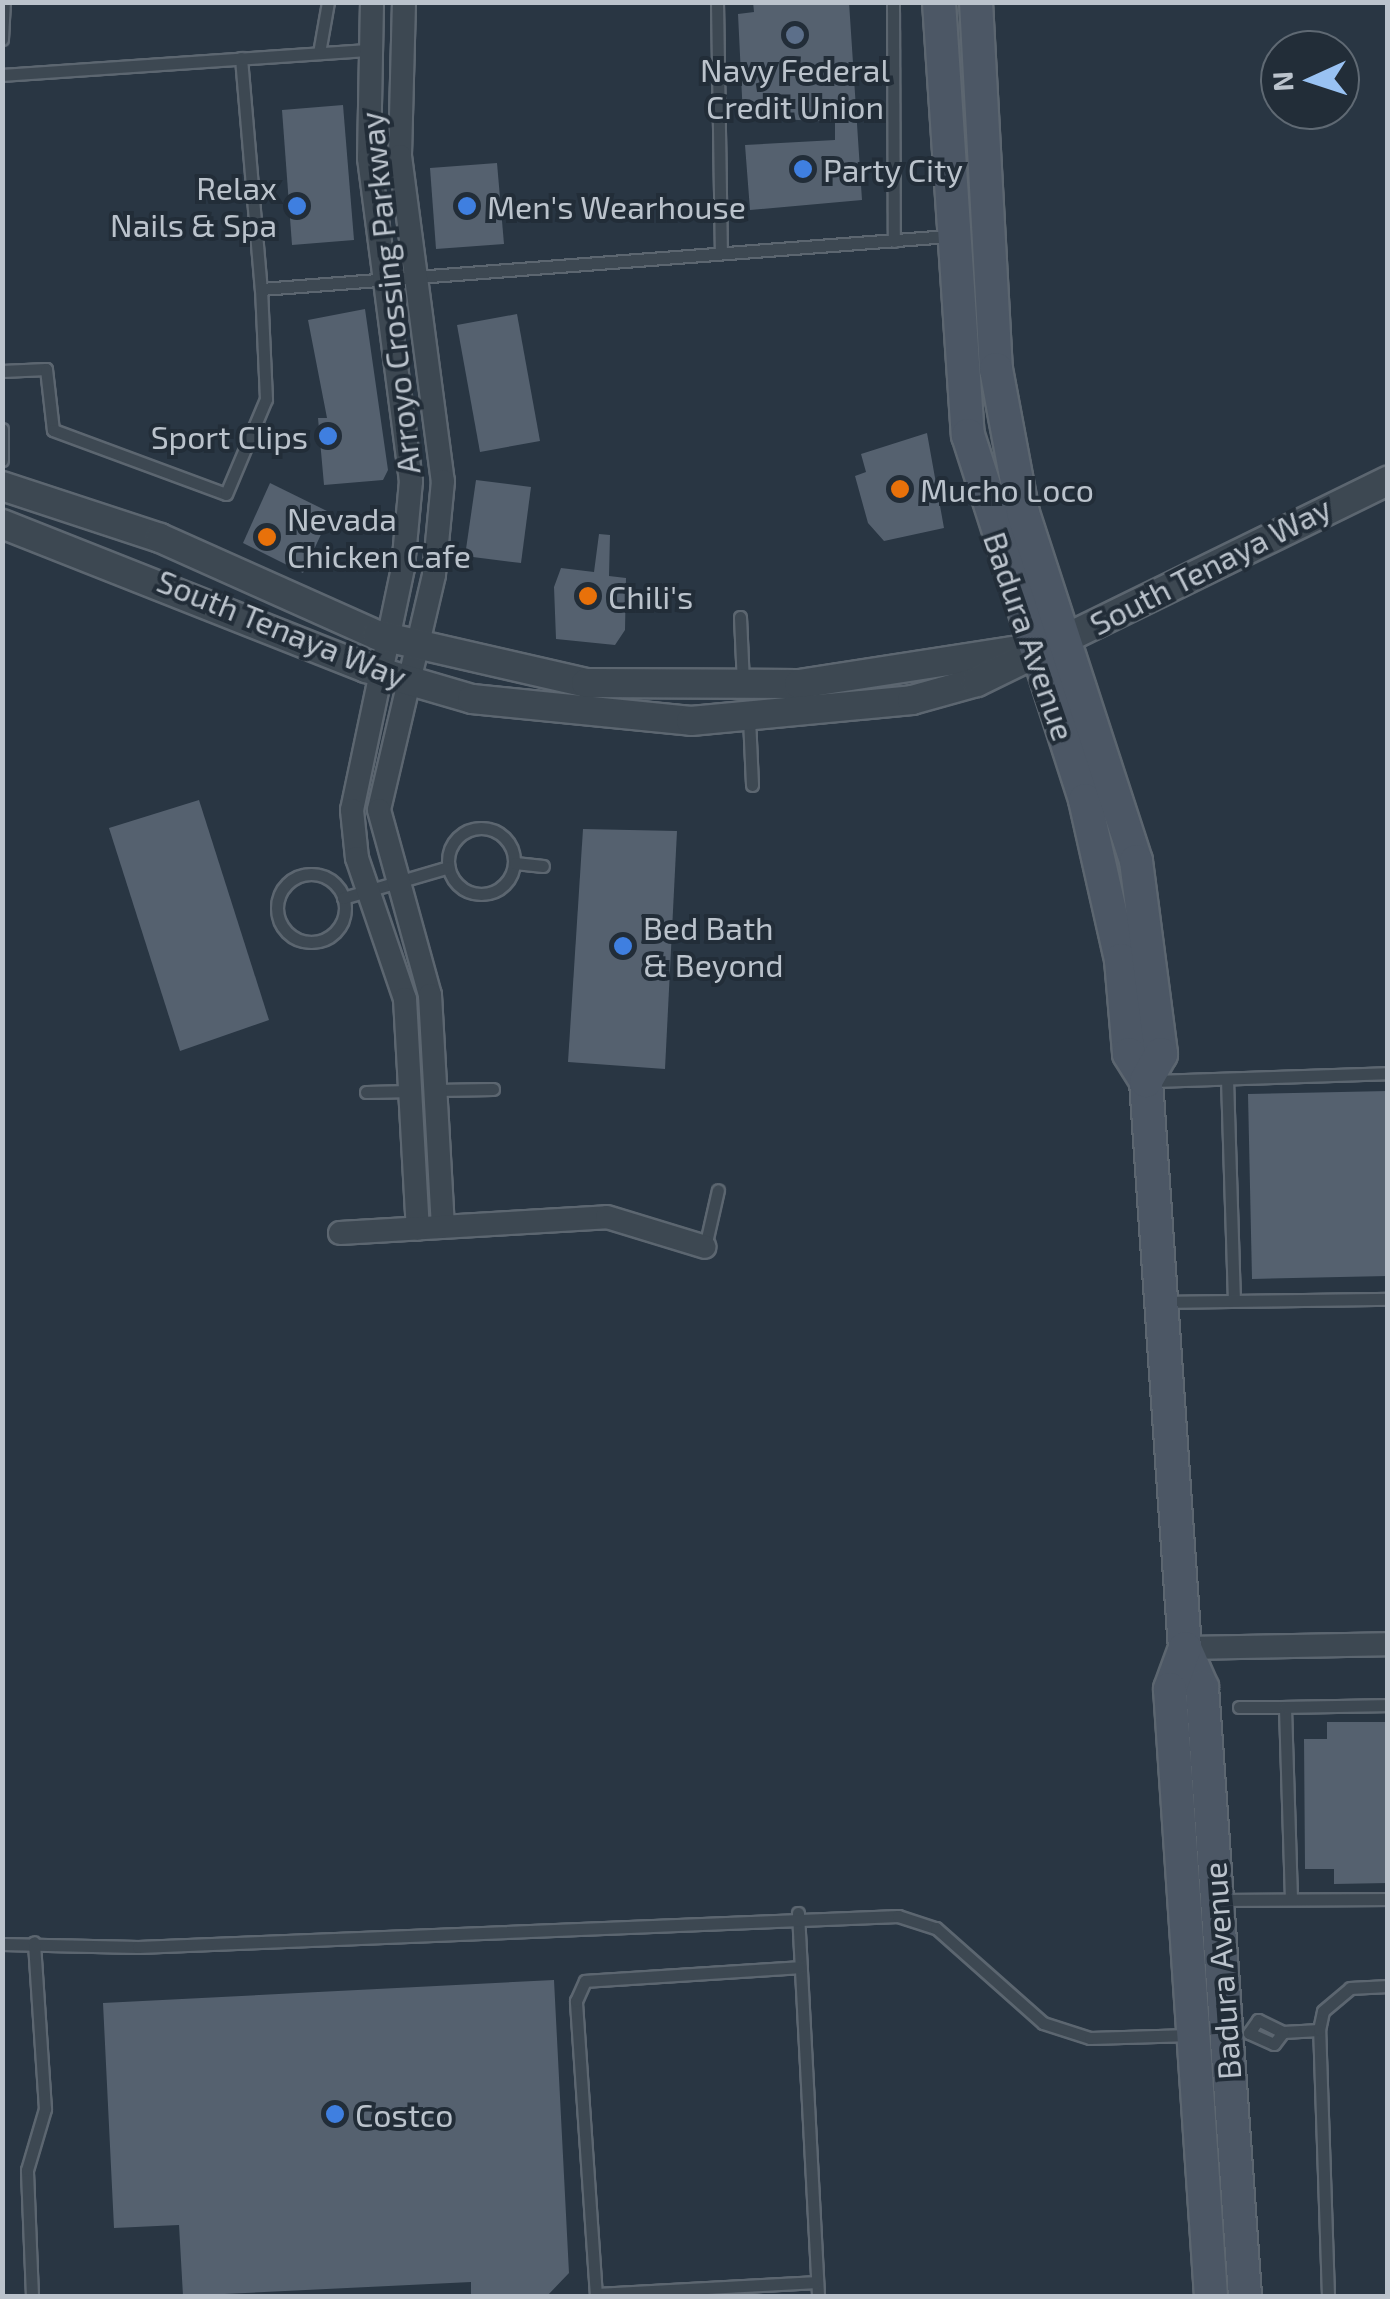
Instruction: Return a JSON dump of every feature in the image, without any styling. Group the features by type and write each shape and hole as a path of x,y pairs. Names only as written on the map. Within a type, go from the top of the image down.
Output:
{"main road":[{"name":"Badura Avenue","path":"940,2 949,236 968,435 1048,643"},
{"name":"Badura Avenue","path":"976,2 996,368 1048,643 1103,866 1128,1054 1146,1081 1185,1648 1202,1688 1222,2034 1245,2296"},
{"name":"Badura Avenue","path":"1185,1648 1170,1688 1222,2034 1211,2296"}],"street":[{"name":"Arroyo Crossing Parkway","path":"372,2 369,158 412,482 386,638 353,785 367,890 401,976 418,1228"},
{"name":"Arroyo Crossing Parkway","path":"404,2 400,156 443,481 416,646 380,789 394,883 425,969 443,1227"},
{"name":"South Tenaya Way","path":"2,524 406,680 582,716 749,718 912,700 978,682 1048,643 1388,480"},
{"name":"South Tenaya Way","path":"2,486 160,538 386,638 586,683 743,687 1048,643"},
{"path":"340,1233 608,1217 705,1247"},
{"path":"1185,1648 1388,1644"}],"lane":[{"path":"2,40 4,2"},
{"path":"320,53 328,2"},
{"path":"717,2 720,253"},
{"path":"893,2 894,240"},
{"path":"2,75 369,50"},
{"path":"2,371 46,369 53,430 226,494 266,399 261,288 241,58"},
{"path":"261,288 949,236"},
{"path":"2,429 2,460"},
{"path":"740,617 743,687"},
{"path":"749,718 752,785"},
{"path":"479,827 509,841 514,863 507,883 478,894 448,868 458,836 479,827"},
{"path":"514,863 543,866"},
{"path":"344,898 448,868"},
{"path":"301,875 324,876 344,898 341,926 326,940 304,942 280,923 282,890 301,875"},
{"path":"1146,1081 1388,1074"},
{"path":"1227,1079 1234,1300"},
{"path":"366,1092 494,1089"},
{"path":"705,1247 718,1190"},
{"path":"1160,1302 1388,1299"},
{"path":"1239,1706 1388,1705"},
{"path":"1285,1706 1290,1899"},
{"path":"1216,1900 1388,1899"},
{"path":"798,1914 818,2296"},
{"path":"2,1944 138,1947 798,1914 898,1916 936,1928 1043,2023 1074,2033 1222,2034 1274,2044 1283,2032 1319,2030"},
{"path":"32,2296 27,2170 45,2109 34,1942"},
{"path":"801,1967 585,1981 576,2001 596,2295 817,2282"},
{"path":"1328,2296 1319,2030 1323,2011 1350,1988 1388,1986"}],"building":[{"path":"753,2 849,2 862,200 750,210 745,145 835,140 835,122 743,117 738,14 754,12"},
{"path":"343,105 354,240 292,245 282,110"},
{"name":"Men's Wearhouse","path":"497,163 504,244 436,249 430,168"},
{"path":"365,309 388,470 383,480 324,485 318,418 327,418 308,320"},
{"path":"517,314 540,441 480,452 457,325"},
{"name":"Mucho Loco","path":"927,433 944,528 884,541 868,523 855,476 866,472 861,454"},
{"path":"476,480 531,487 521,563 465,556"},
{"path":"270,483 331,513 303,573 243,543"},
{"name":"Chili's","path":"599,534 610,535 609,576 626,578 625,630 615,645 556,639 554,587 561,568 594,572"},
{"path":"199,800 269,1020 180,1051 109,828"},
{"name":"Bed Bath & Beyond","path":"583,829 677,831 665,1069 568,1062"},
{"path":"1388,1091 1388,1276 1252,1279 1248,1094"},
{"path":"1327,1722 1388,1722 1388,1883 1334,1884 1334,1869 1305,1869 1304,1739 1327,1739"},
{"name":"Costco","path":"554,1980 569,2273 547,2296 471,2296 471,2282 183,2296 179,2225 114,2228 103,2003"}],"place":[{"name":"Navy Federal Credit Union","path":"795,35"},
{"name":"Party City","path":"803,169"},
{"name":"Relax Nails & Spa","path":"297,206"},
{"name":"Men's Wearhouse","path":"467,206"},
{"name":"Sport Clips","path":"328,436"},
{"name":"Mucho Loco","path":"900,489"},
{"name":"Nevada Chicken Cafe","path":"267,537"},
{"name":"Chili's","path":"588,596"},
{"name":"Bed Bath & Beyond","path":"623,946"},
{"name":"Costco","path":"335,2114"}]}
